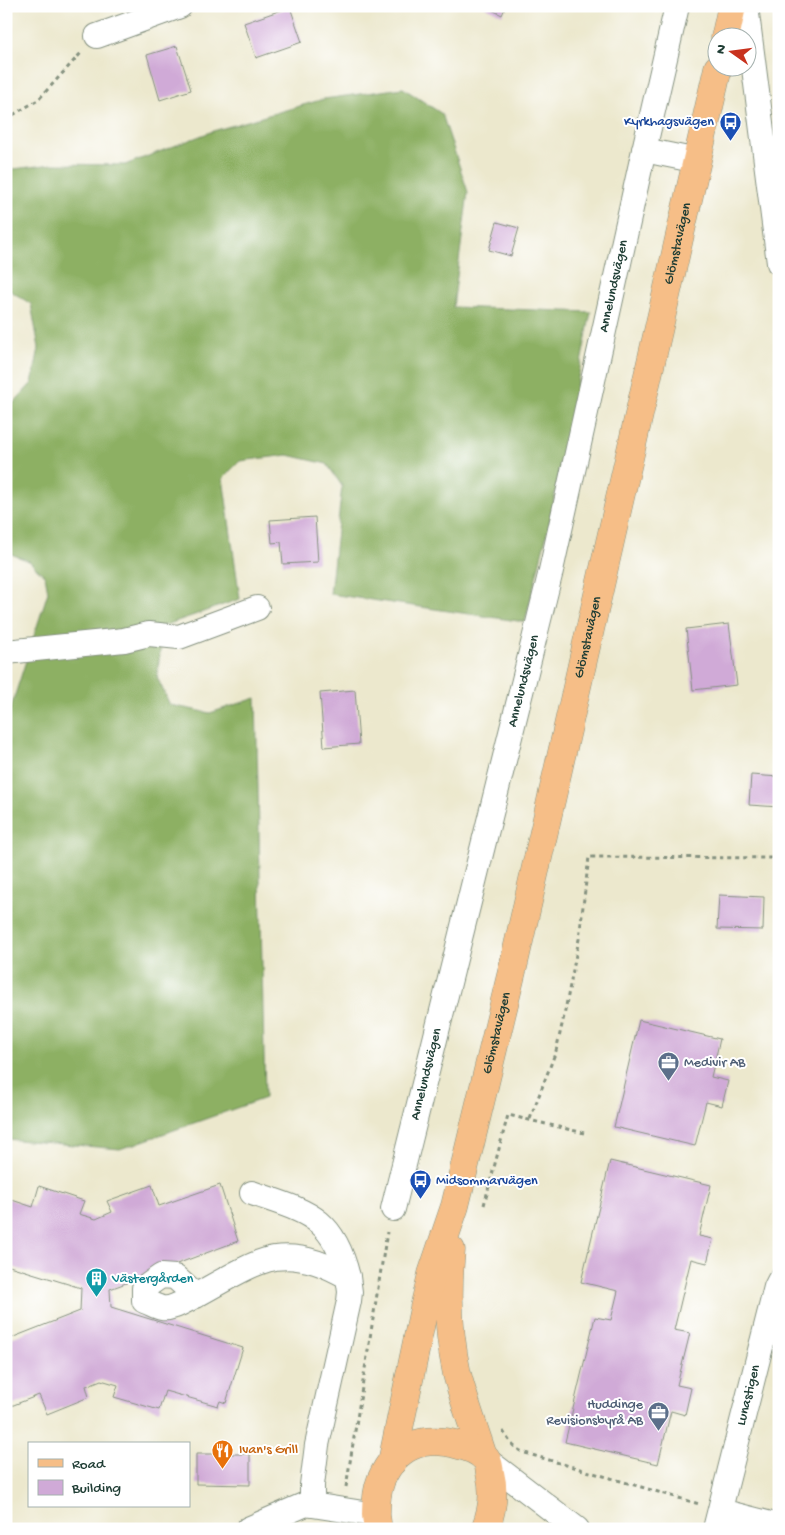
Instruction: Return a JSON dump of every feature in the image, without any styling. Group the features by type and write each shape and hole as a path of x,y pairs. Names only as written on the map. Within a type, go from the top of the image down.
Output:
{"main road":[{"path":"727,28 732,6"},
{"name":"Glömstavägen","path":"392,1462 432,1274 455,1206 518,943 716,78"},
{"name":"Glömstavägen","path":"455,1206 449,1271 450,1332 458,1374 494,1489 492,1508 486,1529"},
{"name":"Glömstavägen","path":"378,1524 377,1495 381,1480 392,1462 407,1447 434,1440 449,1442 471,1448 485,1458"}],"street":[{"path":"97,36 180,6"},
{"name":"Annelundsvägen","path":"393,1209 550,575 644,150 678,6"},
{"path":"746,6 779,263"},
{"path":"644,150 698,161"},
{"path":"6,652 124,640 149,634 179,637 257,608"},
{"path":"252,1193 302,1211 323,1224 336,1241 342,1253 348,1277 349,1301 316,1445 312,1505"},
{"path":"196,1296 256,1264 274,1258 287,1257 315,1261 348,1277"},
{"name":"Lunastigen","path":"718,1520 779,1280"},
{"path":"485,1458 577,1529"},
{"path":"259,1527 306,1504 343,1510 378,1524"},
{"path":"718,1520 779,1526"}],"path":[{"path":"6,119 38,100 97,36"},
{"path":"530,1120 556,1051 564,1016 579,939 589,857 779,858"},
{"path":"508,1114 584,1132"},
{"path":"343,1510 386,1237 393,1209"},
{"path":"500,1426 510,1442 518,1450 718,1520"}],"green space":[{"path":"403,88 442,114 468,192 453,307 591,312 549,525 525,622 330,594 342,486 327,464 288,455 240,461 223,478 240,599 163,626 157,677 170,705 210,713 256,698 265,1098 120,1149 6,1139 6,723 48,592 45,576 29,561 6,552 6,411 32,383 39,348 31,304 6,290 6,170 53,164 125,165 213,131 324,99"}],"building":[{"path":"484,6 506,6 502,15"},
{"path":"290,7 302,42 256,58 244,23"},
{"path":"177,46 191,90 160,100 147,55"},
{"path":"497,222 519,228 511,256 489,250"},
{"path":"315,517 318,562 283,564 281,542 272,543 270,520"},
{"path":"729,624 737,685 693,690 686,629"},
{"path":"355,690 359,744 324,747 320,693"},
{"path":"751,775 779,777 779,807 749,805"},
{"path":"719,895 764,897 763,930 717,929"},
{"path":"639,1020 720,1039 711,1077 728,1081 722,1106 706,1102 695,1146 614,1127"},
{"path":"610,1161 711,1185 699,1236 713,1239 707,1263 691,1259 674,1330 690,1333 677,1385 691,1388 685,1415 671,1411 658,1464 565,1442 595,1317 611,1320 618,1291 581,1282"},
{"name":"Västergården","path":"152,1185 159,1206 220,1185 238,1241 110,1289 111,1307 243,1348 226,1403 220,1401 218,1406 165,1391 159,1410 114,1397 118,1385 101,1380 86,1386 89,1397 47,1414 39,1395 6,1408 6,1340 80,1311 81,1288 6,1265 6,1198 33,1207 39,1186 84,1201 79,1214 96,1219 112,1212 107,1201"},
{"name":"Ivan's Grill","path":"196,1454 250,1454 250,1485 196,1484"}],"place":[{"name":"Kyrkhagsvägen","path":"730,141"},
{"name":"Medivir AB","path":"668,1082"},
{"name":"Midsommarvägen","path":"420,1200"},
{"name":"Västergården","path":"96,1298"},
{"name":"Huddinge Revisionsbyrå AB","path":"659,1432"},
{"name":"Ivan's Grill","path":"223,1469"}]}
